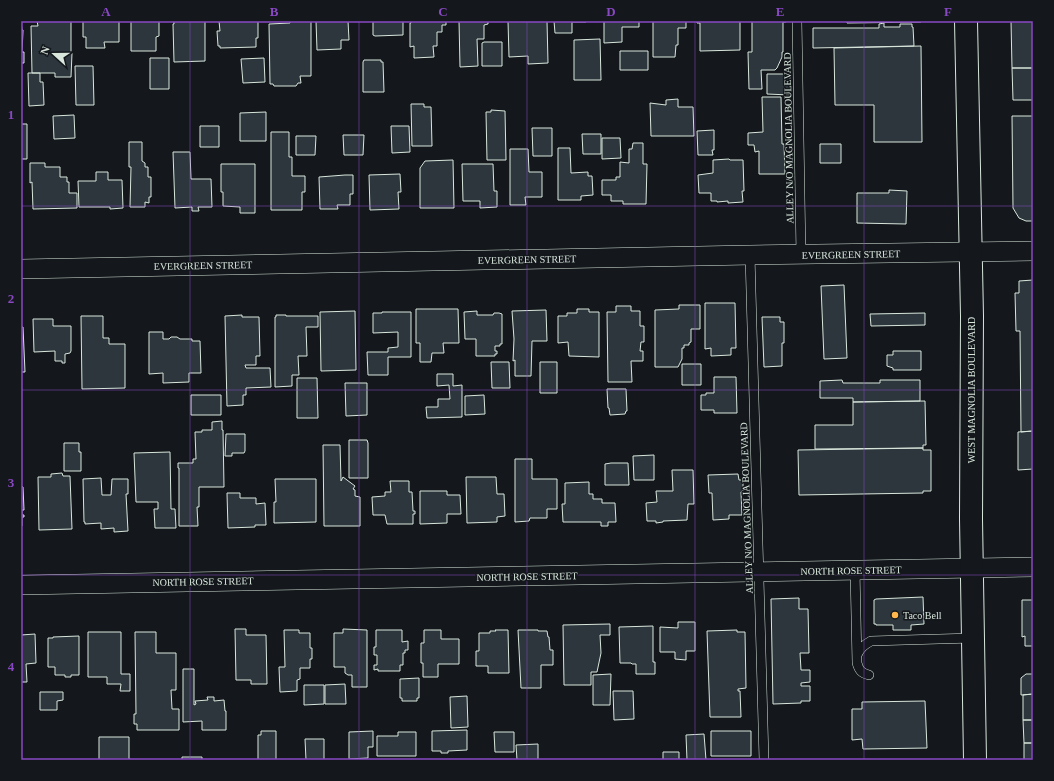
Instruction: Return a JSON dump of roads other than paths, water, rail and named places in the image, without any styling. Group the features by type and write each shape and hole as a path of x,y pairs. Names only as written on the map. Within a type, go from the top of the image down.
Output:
{"main road":[{"name":"WEST MAGNOLIA BOULEVARD","path":"966,21 972,316 972,568 975,760"}],"street":[{"name":"EVERGREEN STREET","path":"21,269 1033,251"},
{"name":"NORTH ROSE STREET","path":"21,585 1033,567"}],"lane":[{"name":"ALLEY N/O MAGNOLIA BOULEVARD","path":"797,21 801,255"},
{"name":"ALLEY N/O MAGNOLIA BOULEVARD","path":"750,255 764,760"},
{"path":"855,570 857,663 863,674 869,675"},
{"path":"857,655 860,649 871,641 973,638"}],"place":[{"name":"Taco Bell","path":"895,615"}]}
